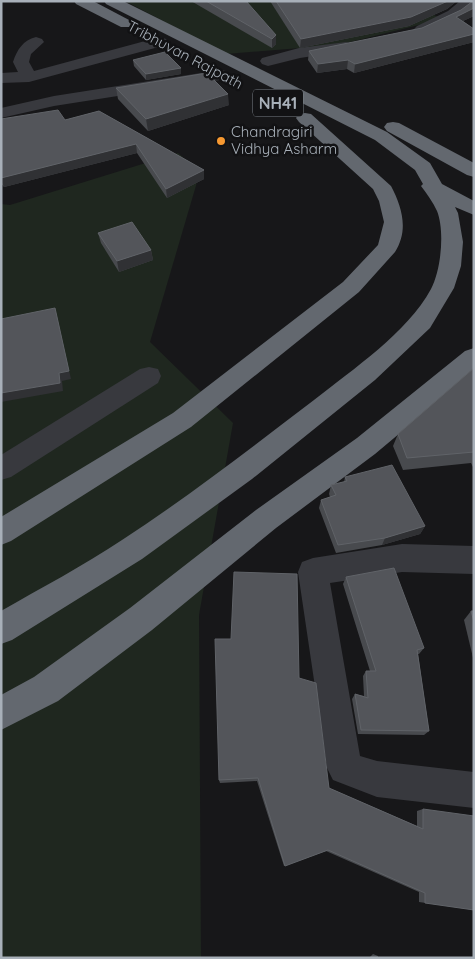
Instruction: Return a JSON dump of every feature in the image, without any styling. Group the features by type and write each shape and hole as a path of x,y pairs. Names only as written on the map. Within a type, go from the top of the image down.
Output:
{"highway":[{"name":"Tribhuvan Rajpath","path":"81,1 364,150"},
{"path":"1,629 132,550 242,471 366,372 422,322 443,288 450,266 452,242 448,213 423,167 381,136 111,1"},
{"name":"Tribhuvan Rajpath","path":"144,1 292,73"},
{"path":"333,94 474,171"},
{"path":"1,532 182,420 351,287 388,247 394,222 390,201 381,186 293,111"},
{"path":"389,163 474,209"},
{"path":"1,713 46,689 141,619 266,519 366,446 474,357"}],"street":[{"path":"405,34 443,19 470,1 474,3"},
{"path":"29,77 21,62 24,52 36,42"},
{"path":"1,78 29,77 160,42"},
{"path":"268,61 299,53 361,44"},
{"path":"1,113 54,100 220,75"},
{"path":"1,469 149,376"},
{"path":"474,560 402,558 312,572 345,768 377,779 474,790"}],"shaded area":[{"path":"125,1 402,1 443,19 338,45 226,54"},
{"path":"178,153 200,172 150,342 233,423 199,615 201,958 1,958 1,204 10,205"}],"building":[{"path":"206,1 246,1 276,35 272,39"},
{"path":"276,1 448,1 411,17 301,39"},
{"path":"473,1 474,8 456,17 474,29 474,34 355,64 348,60 318,64 309,51 422,28 461,10"},
{"path":"165,52 181,68 146,74 133,60"},
{"path":"207,73 228,94 146,119 116,88"},
{"path":"58,110 65,120 99,111 204,170 166,189 136,144 1,178 1,119"},
{"path":"132,222 151,250 117,261 98,233"},
{"path":"55,308 69,371 59,373 60,383 1,393 1,319"},
{"path":"474,368 474,452 407,458 398,434"},
{"path":"392,465 425,526 385,538 338,545 321,500 336,495 331,485 347,481 345,477"},
{"path":"394,568 424,648 417,650 429,731 361,730 355,694 368,698 366,671 376,671 346,577"},
{"path":"234,572 297,574 299,678 316,683 329,788 423,829 423,809 474,816 474,910 425,903 425,893 328,850 285,866 258,778 219,780 215,639 231,639"},
{"path":"471,611 474,611 474,622"}],"place":[{"name":"Chandragiri Vidhya Asharm","path":"221,141"}]}
